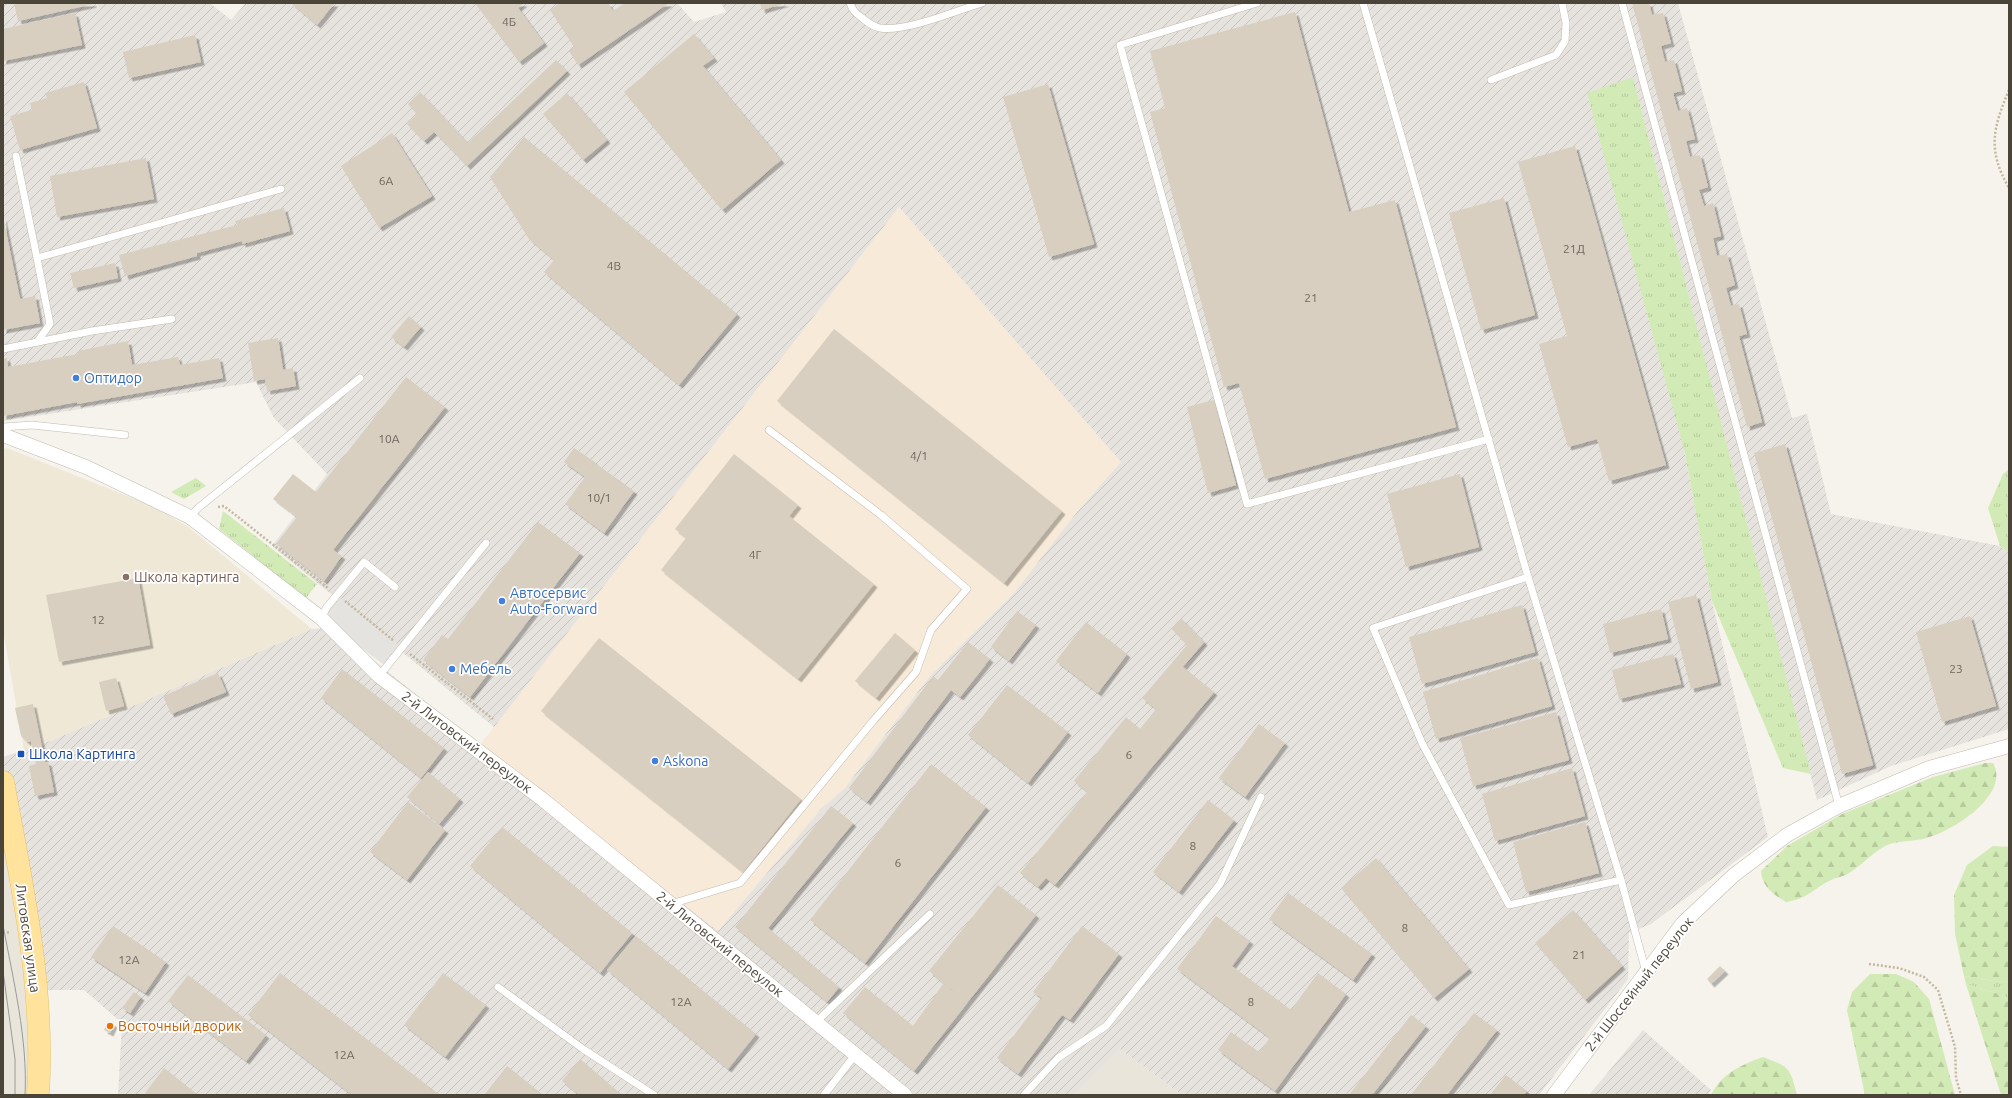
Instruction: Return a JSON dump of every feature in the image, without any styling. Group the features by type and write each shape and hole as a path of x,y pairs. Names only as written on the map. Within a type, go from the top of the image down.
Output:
{"main road":[{"name":"Литовская улица","path":"3,782 29,929 37,990 38,1095"}],"street":[{"name":"2-й Литовский переулок","path":"3,435 86,467 190,517 321,618 379,676 542,798 904,1095"},
{"name":"2-й Шоссейный переулок","path":"1554,1095 1682,922 1734,875 1787,835 1839,806 1928,768 2009,746"}],"lane":[{"path":"850,3 851,7 858,15 868,23 878,28 890,29 906,26 982,3"},
{"path":"1257,3 1120,45 1247,504 1489,439"},
{"path":"1363,3 1528,577 1622,880 1646,972"},
{"path":"1491,80 1556,55 1565,41 1566,23 1562,3"},
{"path":"1622,3 1839,806"},
{"path":"16,156 50,324 37,342"},
{"path":"37,258 281,189"},
{"path":"3,349 92,331 172,319"},
{"path":"190,517 198,508 360,378"},
{"path":"3,427 32,425 125,435"},
{"path":"671,904 740,883 873,721 916,672 931,630 967,589 881,515 769,430"},
{"path":"379,676 486,543"},
{"path":"321,618 327,607 364,562 395,587"},
{"path":"1528,577 1373,628 1422,743 1509,906 1622,880"},
{"path":"1024,1095 1058,1058 1106,1026 1220,884 1261,797"},
{"path":"816,1022 930,914"},
{"path":"498,987 583,1049 654,1095"},
{"path":"824,1095 855,1055"}],"path":[{"path":"2009,90 1997,119 1994,150 2001,175 2009,188"},
{"path":"1869,964 1898,968 1924,976 1938,990 1955,1047 1956,1078 1961,1095"}],"shaded area":[{"path":"3,3 210,3 231,20 246,3 677,3 694,22 726,12 721,3 1678,3 1792,418 1807,414 1831,514 2000,546 2009,553 2009,729 1891,766 1817,800 1633,77 1685,453 1712,601 1768,837 1651,924 1629,933 1628,979 1539,1095 1182,1095 1120,1049 1074,1095 118,1095 122,1023 84,990 37,990 3,782 3,757 55,739 312,629 333,627 479,746 718,931 821,809 844,789 930,676 1014,593 1077,512 1121,462 899,207 494,727 272,546 327,474 274,418 256,382 3,421"},
{"path":"899,207 1121,462 1077,512 1014,593 930,676 844,789 821,809 718,931 479,746"},
{"name":"Школа картинга","path":"7,448 152,506 187,526 312,629 55,739 24,750 3,630 3,449"},
{"path":"337,595 402,648 387,667 321,618"},
{"path":"3,782 38,1095 3,1095"},
{"path":"1643,1030 1711,1090 1708,1095 1589,1095"},
{"path":"1120,1049 1182,1095 1074,1095"}],"green space":[{"path":"1633,77 1811,774 1783,768 1712,601 1685,453 1587,93"},
{"path":"2009,469 2009,553 2000,546 1988,508 2003,474"},
{"path":"196,478 206,486 184,499 171,492"},
{"path":"223,511 317,584 306,598 219,529"},
{"path":"1985,763 1993,763 1996,775 1994,787 1987,799 1976,810 1964,820 1950,828 1927,838 1885,846 1846,875 1831,880 1805,896 1794,900 1786,902 1769,890 1766,886 1761,871 1787,846 1842,814 1933,777"},
{"path":"1993,846 2009,847 2009,981 1999,982 1964,976 1955,934 1954,895 1967,865"},
{"path":"1870,974 1896,974 1914,982 1929,999 1955,1095 1865,1095 1847,1010 1852,992"},
{"path":"1964,976 1999,982 2009,981 2009,1002 1996,993 1966,984"},
{"path":"1966,984 1996,993 2009,1002 2009,1095 2001,1095"},
{"path":"1763,1057 1779,1063 1788,1070 1793,1079 1797,1095 1711,1095 1715,1087 1726,1075 1747,1063"}],"building":[{"path":"14,3 93,3 93,4 18,21"},
{"path":"291,3 335,3 317,25"},
{"path":"475,3 524,3 518,8 544,43 519,62"},
{"path":"560,3 608,3 613,11 625,3 669,3 578,65 569,51 574,47 550,10"},
{"path":"760,3 786,3 762,10"},
{"path":"1632,3 1649,3 1652,15 1663,13 1671,43 1661,46 1665,62 1674,60 1682,91 1673,93 1678,111 1687,108 1695,139 1686,141 1690,157 1700,155 1708,187 1699,190 1704,206 1713,203 1721,236 1713,238 1717,256 1727,254 1735,285 1726,288 1731,306 1739,304 1747,334 1739,336 1762,422 1747,427"},
{"path":"1295,12 1349,212 1395,200 1456,427 1265,479 1239,383 1224,387 1150,112 1165,108 1150,51"},
{"path":"75,13 82,45 3,61 3,29"},
{"path":"694,34 714,58 703,66 781,160 722,210 624,92"},
{"path":"195,35 201,62 129,78 123,52"},
{"path":"556,60 567,71 467,166 434,132 424,141 407,124 417,114 408,104 420,92 468,143"},
{"path":"84,82 97,128 20,150 10,116 32,110 30,103 47,98 45,93"},
{"path":"1048,84 1094,244 1049,257 1003,97"},
{"path":"567,93 607,140 583,160 543,114"},
{"path":"392,133 432,196 379,228 341,166"},
{"path":"524,137 737,314 679,385 544,272 554,260 529,239 490,177"},
{"path":"1575,146 1666,465 1609,481 1597,439 1568,447 1539,344 1567,336 1518,162"},
{"path":"146,158 154,199 57,217 50,176"},
{"path":"1504,198 1535,315 1481,330 1449,213"},
{"path":"284,208 290,231 242,244 242,241 197,253 197,256 125,276 119,255 237,225 235,221"},
{"path":"3,217 20,299 35,296 40,323 3,330"},
{"path":"115,263 118,278 74,288 70,273"},
{"path":"409,316 421,327 404,347 391,337"},
{"path":"834,329 1062,511 1004,583 777,401"},
{"path":"278,338 283,370 293,368 296,386 267,391 265,379 254,381 248,343"},
{"path":"128,341 132,365 178,357 180,365 219,358 223,378 77,404 77,402 3,416 3,359 7,358 8,367 78,354 78,351"},
{"path":"406,377 445,407 333,550 342,556 324,581 276,544 297,517 273,499 293,474 316,492"},
{"path":"1214,400 1236,485 1208,493 1187,407"},
{"path":"1785,444 1873,765 1842,774 1754,453"},
{"path":"574,448 595,462 590,470 595,463 634,491 604,533 565,504 585,477 564,462"},
{"path":"734,454 798,505 789,516 874,584 798,679 661,570 686,538 675,529"},
{"path":"1460,474 1479,547 1406,567 1387,494"},
{"path":"538,522 580,553 470,697 423,660 442,635 448,639"},
{"path":"138,578 150,645 59,662 46,595"},
{"path":"1696,595 1718,682 1691,689 1668,602"},
{"path":"1522,605 1535,652 1422,684 1409,637"},
{"path":"1661,609 1668,639 1610,653 1603,624"},
{"path":"1017,611 1036,625 1009,661 991,647"},
{"path":"1970,616 1996,706 1942,722 1916,632"},
{"path":"1182,619 1204,642 1183,667 1214,692 1055,885 1046,878 1038,887 1020,873 1087,792 1074,781 1126,717 1140,729 1156,709 1142,698 1187,645 1171,628"},
{"path":"1086,622 1127,654 1098,693 1056,661"},
{"path":"895,633 915,650 876,698 855,681"},
{"path":"599,638 801,799 743,872 541,711"},
{"path":"968,642 990,659 960,697 951,690 867,802 849,788 933,676 938,680"},
{"path":"1673,654 1681,684 1619,699 1612,670"},
{"path":"1538,658 1552,706 1436,739 1423,692"},
{"path":"342,669 444,748 421,778 321,698"},
{"path":"218,673 226,692 171,714 163,696"},
{"path":"116,678 124,706 106,711 99,682"},
{"path":"1007,685 1068,732 1028,783 968,735"},
{"path":"33,704 45,762 48,762 54,792 35,796 29,766 36,764 31,741 27,742 21,736 15,708"},
{"path":"1556,712 1569,760 1473,786 1460,738"},
{"path":"1259,724 1285,743 1245,797 1219,778"},
{"path":"931,764 986,807 865,963 810,920"},
{"path":"1572,768 1585,816 1495,841 1482,794"},
{"path":"428,772 460,799 439,824 407,797"},
{"path":"1208,800 1234,820 1179,892 1153,872"},
{"path":"408,802 445,830 407,880 370,852"},
{"path":"831,806 853,823 768,928 839,987 827,1002 735,927"},
{"path":"1585,822 1599,873 1526,892 1513,842"},
{"path":"502,827 632,933 600,973 470,866"},
{"path":"1376,858 1469,969 1434,998 1341,888"},
{"path":"998,885 1036,915 914,1071 843,1013 865,987 913,1026 943,984 960,997 929,971"},
{"path":"1288,893 1372,954 1353,980 1269,919"},
{"path":"1573,910 1622,966 1585,1000 1535,943"},
{"path":"1216,916 1250,941 1232,966 1291,1010 1318,973 1346,994 1275,1091 1218,1050 1231,1032 1259,1052 1270,1038 1177,969"},
{"path":"113,926 166,962 145,993 91,957"},
{"path":"1082,926 1119,954 1070,1020 1062,1015 1018,1074 997,1058 1042,998 1033,992"},
{"path":"636,936 756,1034 728,1069 607,970"},
{"path":"1720,966 1725,971 1711,984 1707,979"},
{"path":"280,973 440,1095 352,1095 248,1015"},
{"path":"443,973 486,1005 445,1057 404,1025"},
{"path":"188,975 266,1035 246,1061 168,1001"},
{"path":"134,992 141,997 130,1013 122,1008"},
{"path":"1474,1013 1497,1030 1447,1095 1411,1095"},
{"path":"1411,1015 1426,1026 1372,1095 1349,1095"},
{"path":"108,1021 114,1024 110,1033 104,1030"},
{"path":"580,1059 622,1095 579,1095 562,1081"},
{"path":"507,1066 543,1095 484,1095"},
{"path":"164,1068 198,1095 148,1095 145,1093"},
{"path":"1506,1075 1527,1091 1524,1095 1490,1095"}],"tram line":[{"path":"3,925 22,1031 25,1095"},
{"path":"3,971 15,1059 15,1095"}],"place":[{"name":"Оптидор","path":"76,378"},
{"name":"Школа картинга","path":"126,577"},
{"name":"Автосервис Auto-Forward","path":"502,601"},
{"name":"Мебель","path":"452,669"},
{"name":"Школа Картинга","path":"21,754"},
{"name":"Askona","path":"655,761"},
{"name":"Восточный дворик","path":"110,1026"}]}
